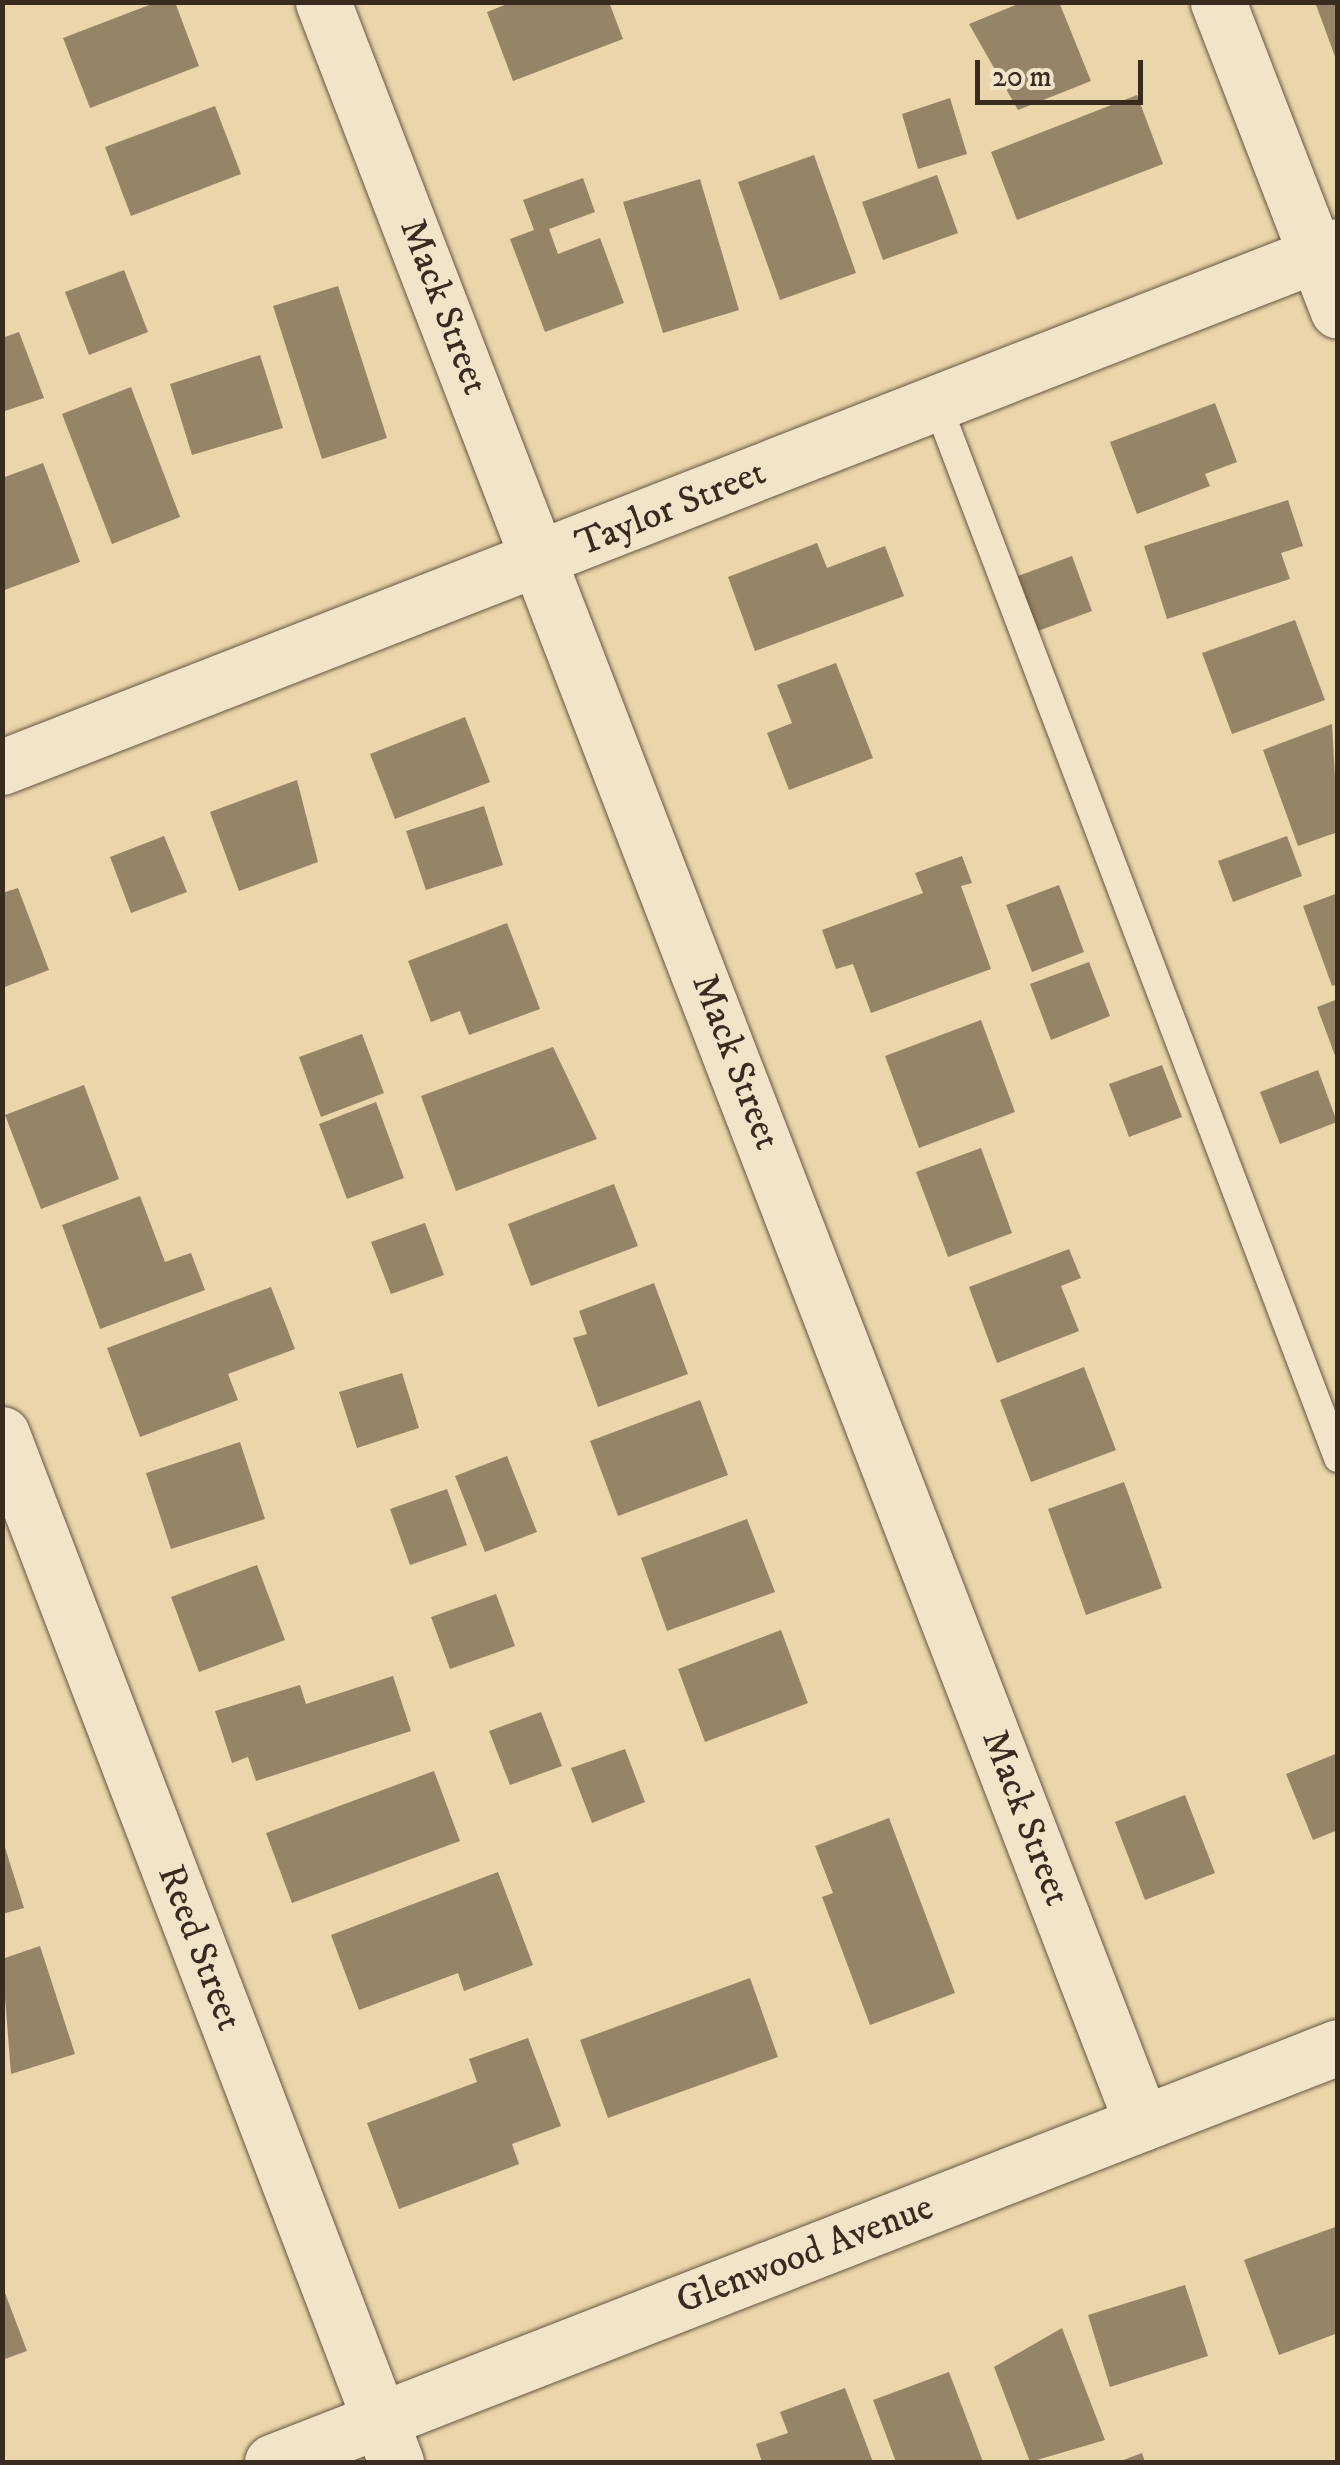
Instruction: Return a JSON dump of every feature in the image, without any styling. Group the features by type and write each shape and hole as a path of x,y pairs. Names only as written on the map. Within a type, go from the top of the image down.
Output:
{"street":[{"name":"Mack Street","path":"323,2 542,559 1142,2123"},
{"path":"1218,2 1326,250 1338,311"},
{"name":"Taylor Street","path":"2,767 1326,250"},
{"name":"Reed Street","path":"2,1434 388,2442"},
{"name":"Glenwood Avenue","path":"272,2462 388,2442 1142,2123 1338,2047"}],"lane":[{"path":"937,404 1338,1458"}],"building":[{"path":"157,2 175,2 199,66 90,108 63,38"},
{"path":"512,2 609,2 623,39 513,81 487,12"},
{"path":"1023,2 1059,2 1091,81 1018,110 969,24"},
{"path":"1315,2 1338,2 1338,62 1337,62"},
{"path":"1137,95 1163,164 1017,220 991,152"},
{"path":"950,98 967,154 918,169 902,114"},
{"path":"215,106 241,174 131,216 105,147"},
{"path":"814,155 856,273 780,300 738,182"},
{"path":"937,175 958,233 883,260 862,202"},
{"path":"583,178 595,212 549,229 558,254 600,238 624,303 545,332 510,239 534,230 523,200"},
{"path":"700,179 739,310 663,333 623,202"},
{"path":"124,270 148,332 89,355 65,292"},
{"path":"338,286 387,438 322,459 273,306"},
{"path":"19,332 44,398 2,412 2,338"},
{"path":"260,355 283,428 192,455 170,384"},
{"path":"131,387 180,517 112,544 62,414"},
{"path":"1215,403 1237,462 1205,474 1210,486 1137,514 1110,442"},
{"path":"43,463 80,562 2,591 2,478"},
{"path":"1288,500 1303,546 1281,553 1290,579 1167,619 1144,546"},
{"path":"817,543 827,568 885,546 904,596 755,651 728,577"},
{"path":"1072,556 1092,611 1038,631 1018,576"},
{"path":"1295,620 1325,700 1232,734 1202,653"},
{"path":"836,663 873,758 789,790 767,733 792,723 777,685"},
{"path":"465,717 490,782 395,819 370,754"},
{"path":"1332,724 1338,832 1298,846 1263,750"},
{"path":"297,780 318,862 239,891 210,812"},
{"path":"484,806 503,865 426,890 406,831"},
{"path":"164,836 187,892 131,913 110,857"},
{"path":"1287,836 1302,876 1233,902 1218,861"},
{"path":"962,856 972,883 961,886 991,969 871,1013 853,964 836,969 822,930 923,893 915,873"},
{"path":"1059,885 1084,952 1032,972 1006,905"},
{"path":"18,888 49,970 2,988 2,893"},
{"path":"1338,893 1338,984 1332,986 1303,906"},
{"path":"507,923 540,1009 469,1035 460,1011 431,1022 408,961"},
{"path":"1089,962 1110,1016 1051,1040 1030,984"},
{"path":"1338,999 1338,1061 1337,1061 1317,1007"},
{"path":"981,1020 1015,1112 919,1148 885,1056"},
{"path":"362,1034 384,1093 321,1117 299,1057"},
{"path":"553,1047 597,1139 456,1191 421,1096"},
{"path":"1162,1065 1182,1117 1129,1137 1109,1084"},
{"path":"1318,1070 1337,1122 1280,1144 1260,1092"},
{"path":"84,1085 119,1179 41,1209 5,1115"},
{"path":"376,1102 404,1178 347,1199 319,1124"},
{"path":"981,1148 1012,1233 948,1257 916,1172"},
{"path":"614,1184 638,1246 531,1286 508,1224"},
{"path":"140,1196 165,1262 191,1253 205,1290 100,1329 62,1225"},
{"path":"425,1223 444,1275 391,1294 371,1242"},
{"path":"1069,1249 1081,1278 1061,1286 1079,1331 997,1363 969,1287"},
{"path":"654,1283 688,1374 598,1407 573,1338 587,1334 579,1311"},
{"path":"271,1287 295,1349 228,1374 238,1400 140,1437 107,1348"},
{"path":"1084,1367 1116,1450 1031,1482 1000,1400"},
{"path":"402,1373 419,1428 357,1448 339,1392"},
{"path":"700,1400 728,1475 618,1516 590,1441"},
{"path":"240,1442 265,1519 171,1549 146,1473"},
{"path":"507,1456 537,1532 485,1552 455,1476"},
{"path":"1124,1482 1162,1588 1086,1615 1048,1509"},
{"path":"447,1489 467,1545 410,1565 390,1509"},
{"path":"747,1519 775,1592 667,1631 641,1558"},
{"path":"257,1565 285,1640 199,1672 171,1597"},
{"path":"496,1594 515,1646 450,1669 431,1617"},
{"path":"781,1630 808,1703 705,1742 678,1669"},
{"path":"393,1676 411,1731 256,1781 248,1757 232,1763 215,1711 300,1685 306,1704"},
{"path":"541,1712 562,1766 510,1785 489,1731"},
{"path":"625,1749 645,1802 592,1823 571,1768"},
{"path":"1338,1753 1338,1830 1313,1840 1286,1774"},
{"path":"434,1771 460,1841 292,1903 266,1833"},
{"path":"1185,1795 1215,1873 1145,1900 1115,1822"},
{"path":"889,1818 955,1993 870,2025 822,1897 833,1893 815,1846"},
{"path":"2,1842 24,1908 2,1914"},
{"path":"498,1872 533,1965 464,1991 458,1973 359,2010 331,1935"},
{"path":"40,1946 75,2054 11,2074 2,1959"},
{"path":"750,1978 778,2057 608,2118 580,2040"},
{"path":"528,2038 561,2126 512,2144 519,2164 399,2209 367,2123 477,2082 469,2059"},
{"path":"1338,2226 1338,2333 1279,2355 1244,2260"},
{"path":"2,2285 27,2351 2,2360"},
{"path":"1185,2285 1208,2356 1110,2387 1088,2315"},
{"path":"1062,2328 1105,2440 1030,2462 994,2367"},
{"path":"949,2372 983,2462 896,2462 873,2400"},
{"path":"845,2388 873,2462 762,2462 756,2444 788,2433 780,2412"},
{"path":"1142,2453 1145,2462 1118,2462"}]}
